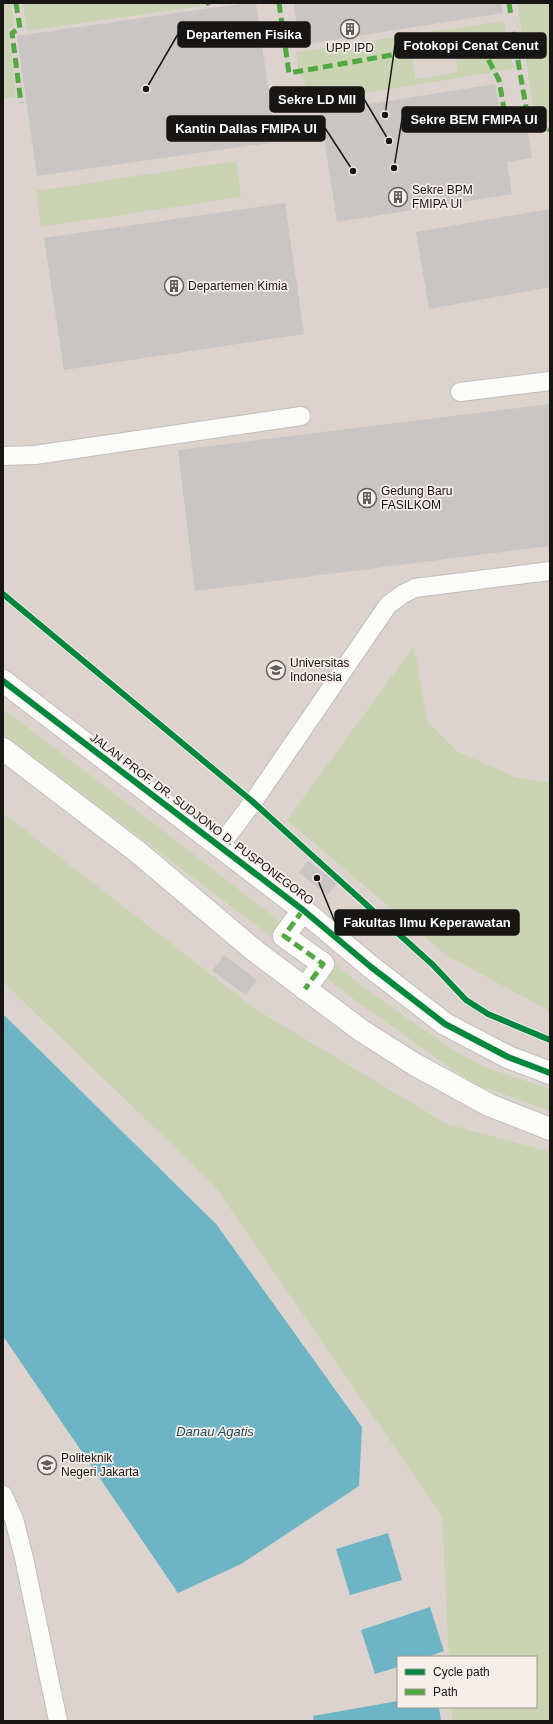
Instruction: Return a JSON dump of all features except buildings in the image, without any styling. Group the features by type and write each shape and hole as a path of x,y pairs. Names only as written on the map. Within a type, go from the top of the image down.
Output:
{"street":[{"name":"JALAN PROF. DR. SUDJONO D. PUSPONEGORO","path":"3,680 303,910 371,967 445,1024 508,1057 550,1073"},
{"path":"3,749 139,853 255,951 362,1031 414,1064 489,1105 550,1129"},
{"path":"303,910 284,936 323,964 305,989"}],"lane":[{"path":"460,392 550,381"},
{"path":"3,456 35,455 301,416"},
{"path":"219,847 253,802 388,605 402,594 415,588 550,571"},
{"path":"3,1495 14,1519 24,1558 58,1721"}],"shaded area":[{"name":"Universitas Indonesia","path":"3,3 550,3 550,1721 3,1721"}],"green space":[{"path":"3,3 10,3 14,25 8,29 16,97 3,98"},
{"path":"23,3 199,3 201,6 27,31"},
{"path":"517,3 550,3 550,124 534,112"},
{"path":"504,21 513,69 331,99 311,95 299,73 296,52","holes":["454,48 458,72 415,79 412,55"]},
{"path":"236,161 241,197 41,227 36,191"},
{"path":"414,646 427,721 458,752 515,777 550,783 550,1011 446,955 287,820"},
{"path":"3,709 161,829 374,995 452,1049 484,1067 550,1089 550,1111 478,1085 449,1067 355,1000 3,734"},
{"path":"3,813 257,1010 447,1124 550,1152 550,1721 452,1721 451,1708 537,1708 537,1656 449,1656 442,1516 214,1185 3,982"}],"water":[{"name":"Danau Agatis","path":"3,1014 216,1224 362,1427 359,1486 241,1564 178,1593 3,1336"},
{"path":"388,1533 402,1580 350,1595 336,1549"},
{"path":"430,1607 444,1651 430,1656 397,1656 397,1667 375,1674 361,1630"},
{"path":"397,1701 397,1708 439,1708 441,1721 314,1721 313,1716"}],"marked path":[{"path":"16,3 20,28 12,33 21,103"},
{"path":"279,3 289,73 478,40 499,80 505,115 523,112 526,107 513,32"},
{"path":"509,3 511,16"},
{"path":"523,112 550,130"},
{"path":"303,910 284,936 323,964 305,989"}],"cycle path":[{"path":"3,594 253,802 433,965 466,1000 488,1014 550,1040"},
{"path":"3,681 303,910 371,967 445,1024 508,1057 550,1073"}],"place":[{"name":"UPP IPD","path":"350,29"},
{"name":"Departemen Fisika","path":"146,89"},
{"name":"Fotokopi Cenat Cenut","path":"385,115"},
{"name":"Sekre LD MII","path":"389,141"},
{"name":"Sekre BEM FMIPA UI","path":"394,168"},
{"name":"Kantin Dallas FMIPA UI","path":"353,171"},
{"name":"Sekre BPM FMIPA UI","path":"398,197"},
{"name":"Departemen Kimia","path":"174,286"},
{"name":"Gedung Baru FASILKOM","path":"367,498"},
{"name":"Universitas Indonesia","path":"276,670"},
{"name":"Fakultas Ilmu Keperawatan","path":"317,878"},
{"name":"Politeknik Negeri Jakarta","path":"47,1465"}]}
